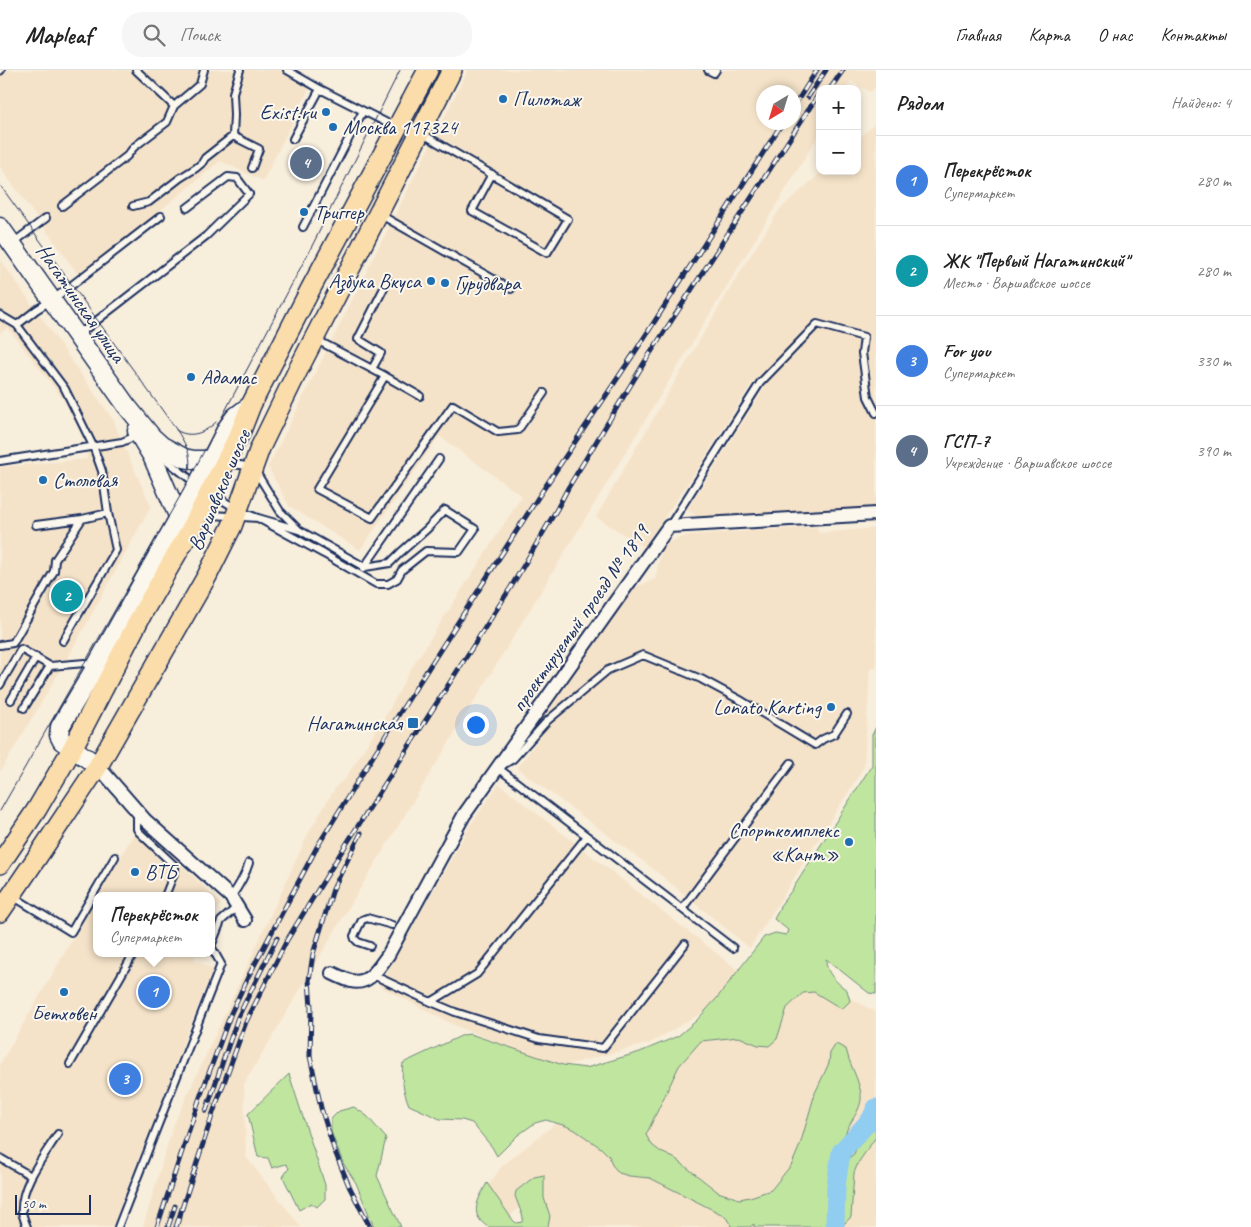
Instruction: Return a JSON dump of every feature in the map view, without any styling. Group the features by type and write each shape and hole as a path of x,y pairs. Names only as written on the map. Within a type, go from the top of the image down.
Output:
{"main road":[{"name":"Варшавское шоссе","path":"0,864 37,809 72,749 143,612 203,488 218,461 240,433 251,405 310,290 428,70"},
{"name":"Варшавское шоссе","path":"0,912 98,766 206,576 232,526 260,448 314,338 452,70"}],"street":[{"name":"Нагатинская улица","path":"0,226 126,405"},
{"path":"126,405 134,426 152,456 185,523 95,668 60,727 59,735 72,749 98,766 145,820 234,902 245,920"},
{"path":"126,405 152,437 162,446 184,458 218,461"},
{"path":"670,526 876,514"},
{"name":"проектируемый проезд № 1819","path":"373,975 388,955 464,815 670,526"},
{"path":"332,973 352,982 365,981 373,975"}],"lane":[{"path":"136,70 174,106"},
{"path":"62,206 127,156 134,147 167,122 174,106 200,84 204,70"},
{"path":"133,206 149,202 196,168 205,158 233,136 233,93 240,70"},
{"path":"287,70 396,128"},
{"path":"708,70 714,73 716,70"},
{"path":"293,139 320,89"},
{"path":"303,227 364,111"},
{"path":"420,132 492,174 568,219 547,253 472,211 492,174"},
{"path":"233,136 259,149 252,168"},
{"path":"77,336 206,236 249,194 237,178 228,177 186,208"},
{"path":"378,214 511,289"},
{"path":"17,325 161,216"},
{"path":"12,243 46,218"},
{"path":"372,369 381,353 358,339 388,280"},
{"path":"0,315 17,325 65,389 93,446 102,472 116,550 63,641"},
{"path":"670,526 760,383 817,324 864,337 862,353 868,397 876,413"},
{"path":"314,338 420,396"},
{"path":"385,376 317,489 372,518 453,405 498,432 518,430 544,393"},
{"path":"0,460 142,439 236,513"},
{"path":"360,575 440,459"},
{"path":"218,461 253,467 280,510 299,530"},
{"path":"185,523 213,515 236,513 258,518 299,530 364,567 390,563 427,530 445,510 475,529 459,552 426,551 402,570 397,579 388,584 376,584 258,518"},
{"path":"36,525 82,519 108,513"},
{"path":"12,643 54,572 55,560 82,519"},
{"path":"0,645 12,643 50,666 85,663 95,668"},
{"path":"0,685 22,649"},
{"path":"732,948 498,768 513,759 547,721 608,670 643,655 701,679 742,701 815,745 834,734 847,714"},
{"path":"11,700 36,657"},
{"path":"24,708 50,666"},
{"path":"682,909 791,763"},
{"path":"137,810 137,828 139,832 175,866 175,871 167,892"},
{"path":"430,1002 477,974 587,836"},
{"path":"95,892 115,858"},
{"path":"215,936 221,921 234,902 249,863"},
{"path":"11,895 71,932 93,895"},
{"path":"370,946 354,939 362,920 367,918 392,926"},
{"path":"373,975 455,1012 540,1039 603,1048 685,944"},
{"path":"118,1227 221,964 215,953"},
{"path":"70,1064 132,957"},
{"path":"27,1227 22,1212 24,1195 31,1176 58,1134"},
{"path":"0,1158 31,1176"}],"shaded area":[{"path":"0,70 283,70 310,87 263,181 220,161 80,277 0,167"},
{"path":"468,70 876,70 876,87 870,92 861,85 851,81 848,85 816,85 816,140 358,892 244,1084 246,1157 301,1227 143,1227 173,1126 309,832 337,785 345,779 389,710 411,669 522,496 439,436 360,550 289,506 268,467"},
{"path":"876,123 876,508 775,517 698,517 687,510 765,387 754,380 697,470 644,547 596,517 740,272 780,209 818,175 861,175 861,136"},
{"path":"0,259 114,421 151,506 66,661 0,772 0,467 87,459 85,441 66,403 8,328 0,333"},
{"path":"816,527 819,533 876,528 876,668 870,669 864,767 750,948 648,865 517,768 544,732 536,722 632,589 655,579 662,548 666,543 688,535"},
{"path":"499,784 738,970 719,1003 650,1043 559,1067 458,1027 379,986 471,824"},
{"path":"143,827 209,892 100,892 132,837"},
{"path":"215,898 221,904 215,911"},
{"path":"93,904 93,957 195,957 194,960 213,969 112,1227 0,1227 0,1064"},
{"path":"814,979 876,1012 876,1227 540,1227 520,1207 510,1216 485,1190 502,1166 584,1101"}],"green space":[{"path":"876,727 876,994 869,993 826,959 827,968 830,973 847,990 850,1001 842,1009 814,992 803,993 787,1008 777,1039 769,1046 758,1045 739,1037 701,1041 679,1066 646,1135 652,1145 661,1152 676,1159 718,1192 739,1199 771,1190 792,1164 800,1145 815,1093 829,1063 830,1053 836,1044 846,1049 859,1084 861,1101 845,1135 836,1161 846,1160 854,1154 866,1123 876,1110 876,1137 858,1163 854,1173 851,1217 844,1224 840,1227 754,1227 754,1224 750,1227 731,1227 730,1222 723,1215 650,1178 619,1173 612,1165 609,1156 601,1148 566,1126 546,1120 535,1123 518,1135 497,1156 472,1123 462,1120 440,1119 409,1105 403,1084 403,1063 463,1035 470,1034 563,1065 586,1068 640,1052 678,1036 696,1021 717,998 764,937 775,933 786,935 788,930 774,919 779,907 792,890 872,765 872,735"},
{"path":"289,1074 325,1185 325,1199 317,1207 311,1203 299,1210 283,1177 289,1168 286,1164 272,1168 268,1158 258,1157 248,1114"},
{"path":"354,1107 367,1116 386,1138 377,1176 401,1227 374,1227 356,1183 343,1163 331,1132 331,1119 339,1111"},
{"path":"544,1175 544,1198 550,1216 548,1227 488,1227 478,1217 478,1201 487,1183 512,1219 516,1223 522,1222 523,1217 515,1196 516,1191 534,1177"}],"waterway":[{"path":"835,1227 836,1186 841,1152 871,1119 876,1108"}],"tram line":[{"path":"0,811 183,491 313,244 400,70"},
{"path":"0,185 178,432 188,452 190,462 188,474"},
{"path":"176,430 181,433 192,434 202,432 216,422"}],"railway":[{"path":"801,95 817,70"},
{"path":"808,97 826,70"},
{"path":"833,85 843,70"},
{"path":"176,1227 213,1113 246,1022 287,940 511,587 568,488 644,363 816,98"},
{"path":"157,1227 199,1100 231,1013 317,847 399,714 539,496 633,355 778,130"},
{"path":"361,833 333,889 313,954 309,980 311,1008 310,1056 321,1108 334,1149 349,1186 370,1227"},
{"path":"206,1111 238,1017 277,938"},
{"path":"168,1227 175,1206"}],"place":[{"name":"Пилотаж","path":"503,99"},
{"name":"Exist.ru","path":"326,112"},
{"name":"Москва 117324","path":"333,127"},
{"name":"ГСП-7","path":"306,163"},
{"name":"Триггер","path":"304,212"},
{"name":"Азбука Вкуса","path":"431,281"},
{"name":"Гурудвара","path":"445,283"},
{"name":"Адамас","path":"191,377"},
{"name":"Столовая","path":"43,480"},
{"name":"ЖК \"Первый Нагатинский\"","path":"67,596"},
{"name":"Lonato Karting","path":"831,707"},
{"name":"Нагатинская","path":"413,723"},
{"name":"Спорткомплекс «Кант»","path":"849,842"},
{"name":"ВТБ","path":"135,872"},
{"name":"Бетховен","path":"64,992"},
{"name":"Перекрёсток","path":"154,992"},
{"name":"For you","path":"125,1079"}]}
